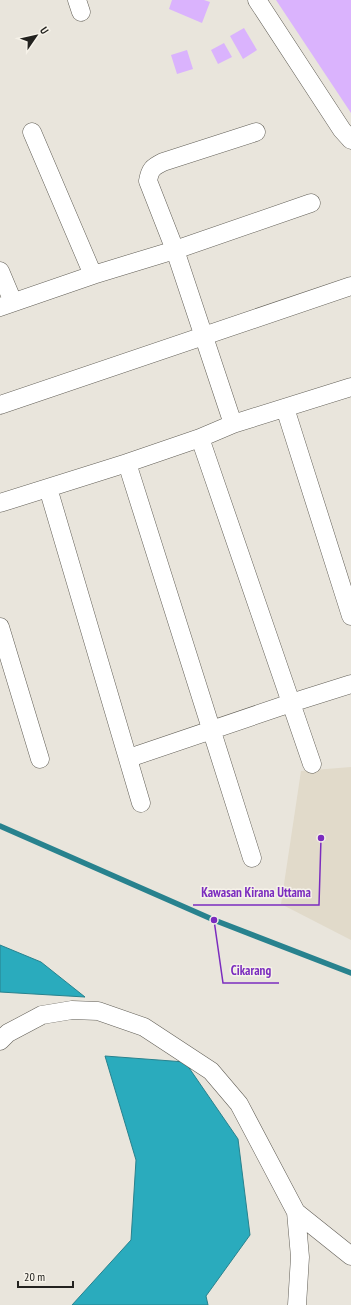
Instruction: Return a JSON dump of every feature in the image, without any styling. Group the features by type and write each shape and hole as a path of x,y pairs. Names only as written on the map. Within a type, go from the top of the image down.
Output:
{"street":[{"path":"257,0 342,130 351,140"},
{"path":"32,132 93,275"},
{"path":"233,424 175,250 148,181 149,173 154,167 163,162 256,132"},
{"path":"0,271 7,304 93,275 175,250 311,203"},
{"path":"0,405 351,286"},
{"path":"0,503 127,463 200,438 233,424 351,387"},
{"path":"285,408 351,616"},
{"path":"200,438 312,764"},
{"path":"127,463 252,858"},
{"path":"48,488 142,803"},
{"path":"0,627 40,759"},
{"path":"129,758 351,684"},
{"path":"0,1041 8,1033 42,1016 72,1010 98,1011 144,1027 211,1071 239,1104 296,1212 300,1257 297,1305"},
{"path":"296,1212 351,1256"}],"shaded area":[{"path":"351,767 351,940 281,904 301,771"}],"water":[{"path":"0,945 41,962 85,997 0,992"},
{"path":"105,1056 185,1062 238,1139 250,1235 206,1296 208,1305 72,1305 131,1240 136,1160"}],"building":[{"path":"172,0 204,0 210,2 202,23 169,9"},
{"path":"276,0 351,0 351,113"},
{"path":"244,28 257,50 243,59 230,36"},
{"path":"224,43 232,57 218,64 211,50"},
{"path":"187,50 193,69 177,74 171,55"}],"waterway":[{"path":"0,826 214,920 351,973"}],"place":[{"name":"Kawasan Kirana Uttama","path":"321,838"},
{"name":"Cikarang","path":"214,920"}]}
